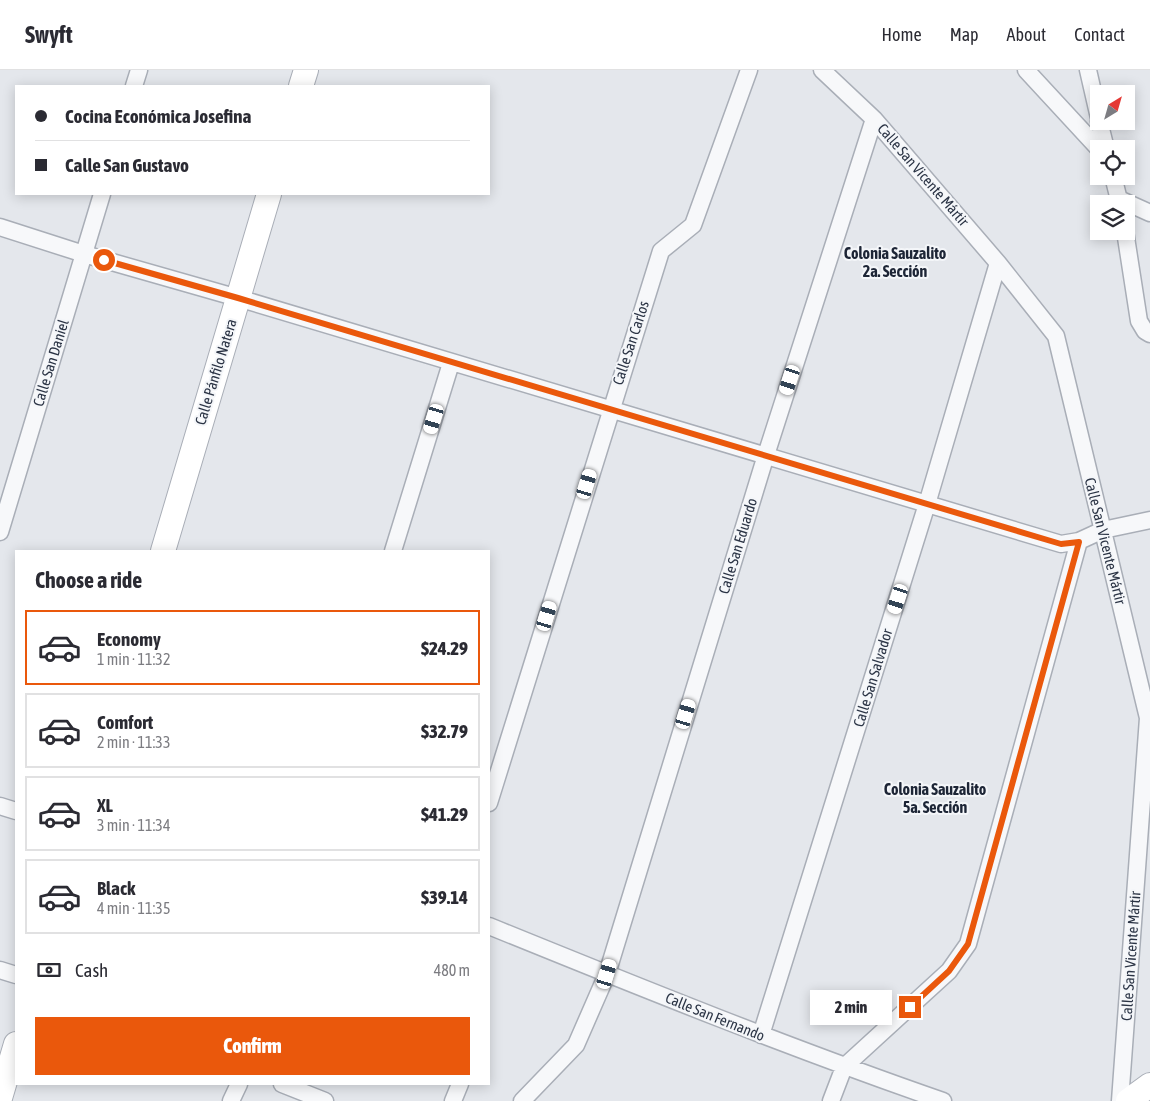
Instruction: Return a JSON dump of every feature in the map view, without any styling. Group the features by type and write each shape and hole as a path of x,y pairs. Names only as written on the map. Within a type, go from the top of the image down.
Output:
{"main road":[{"path":"301,85 306,70"},
{"name":"Calle Pánfilo Natera","path":"163,550 269,195"},
{"path":"0,1098 15,1047"},
{"path":"1128,1101 1150,1085"}],"street":[{"path":"134,85 139,70"},
{"name":"Calle San Carlos","path":"490,800 610,409 661,251 693,225 749,70"},
{"name":"Calle San Vicente Mártir","path":"822,70 874,119 998,263 1056,336 1148,718 1120,1101"},
{"path":"1026,70 1091,140"},
{"path":"1088,70 1091,85"},
{"name":"Calle San Eduardo","path":"522,1101 576,1045 607,974 766,455 874,119"},
{"name":"Calle San Daniel","path":"0,532 102,195"},
{"path":"1135,207 1150,213"},
{"path":"0,227 84,254 238,298 1061,544 1079,542 1103,530 1150,520"},
{"path":"1126,240 1139,321 1150,334"},
{"name":"Calle San Salvador","path":"761,1035 927,504 998,263"},
{"path":"392,550 451,363"},
{"path":"831,1101 844,1067 949,971 968,944 1079,542"},
{"path":"0,806 15,811"},
{"name":"Calle San Fernando","path":"490,926 844,1067 943,1101"},
{"path":"0,970 15,975"},
{"path":"231,1101 239,1085"},
{"path":"285,1085 325,1101"},
{"path":"453,1101 460,1085"}],"district":[{"name":"Colonia Sauzalito 2a. Sección","path":"895,262"},
{"name":"Colonia Sauzalito 5a. Sección","path":"935,798"}],"route":[{"path":"104,260 784,460 1061,544 1079,542 968,944 949,971 910,1007"}]}
